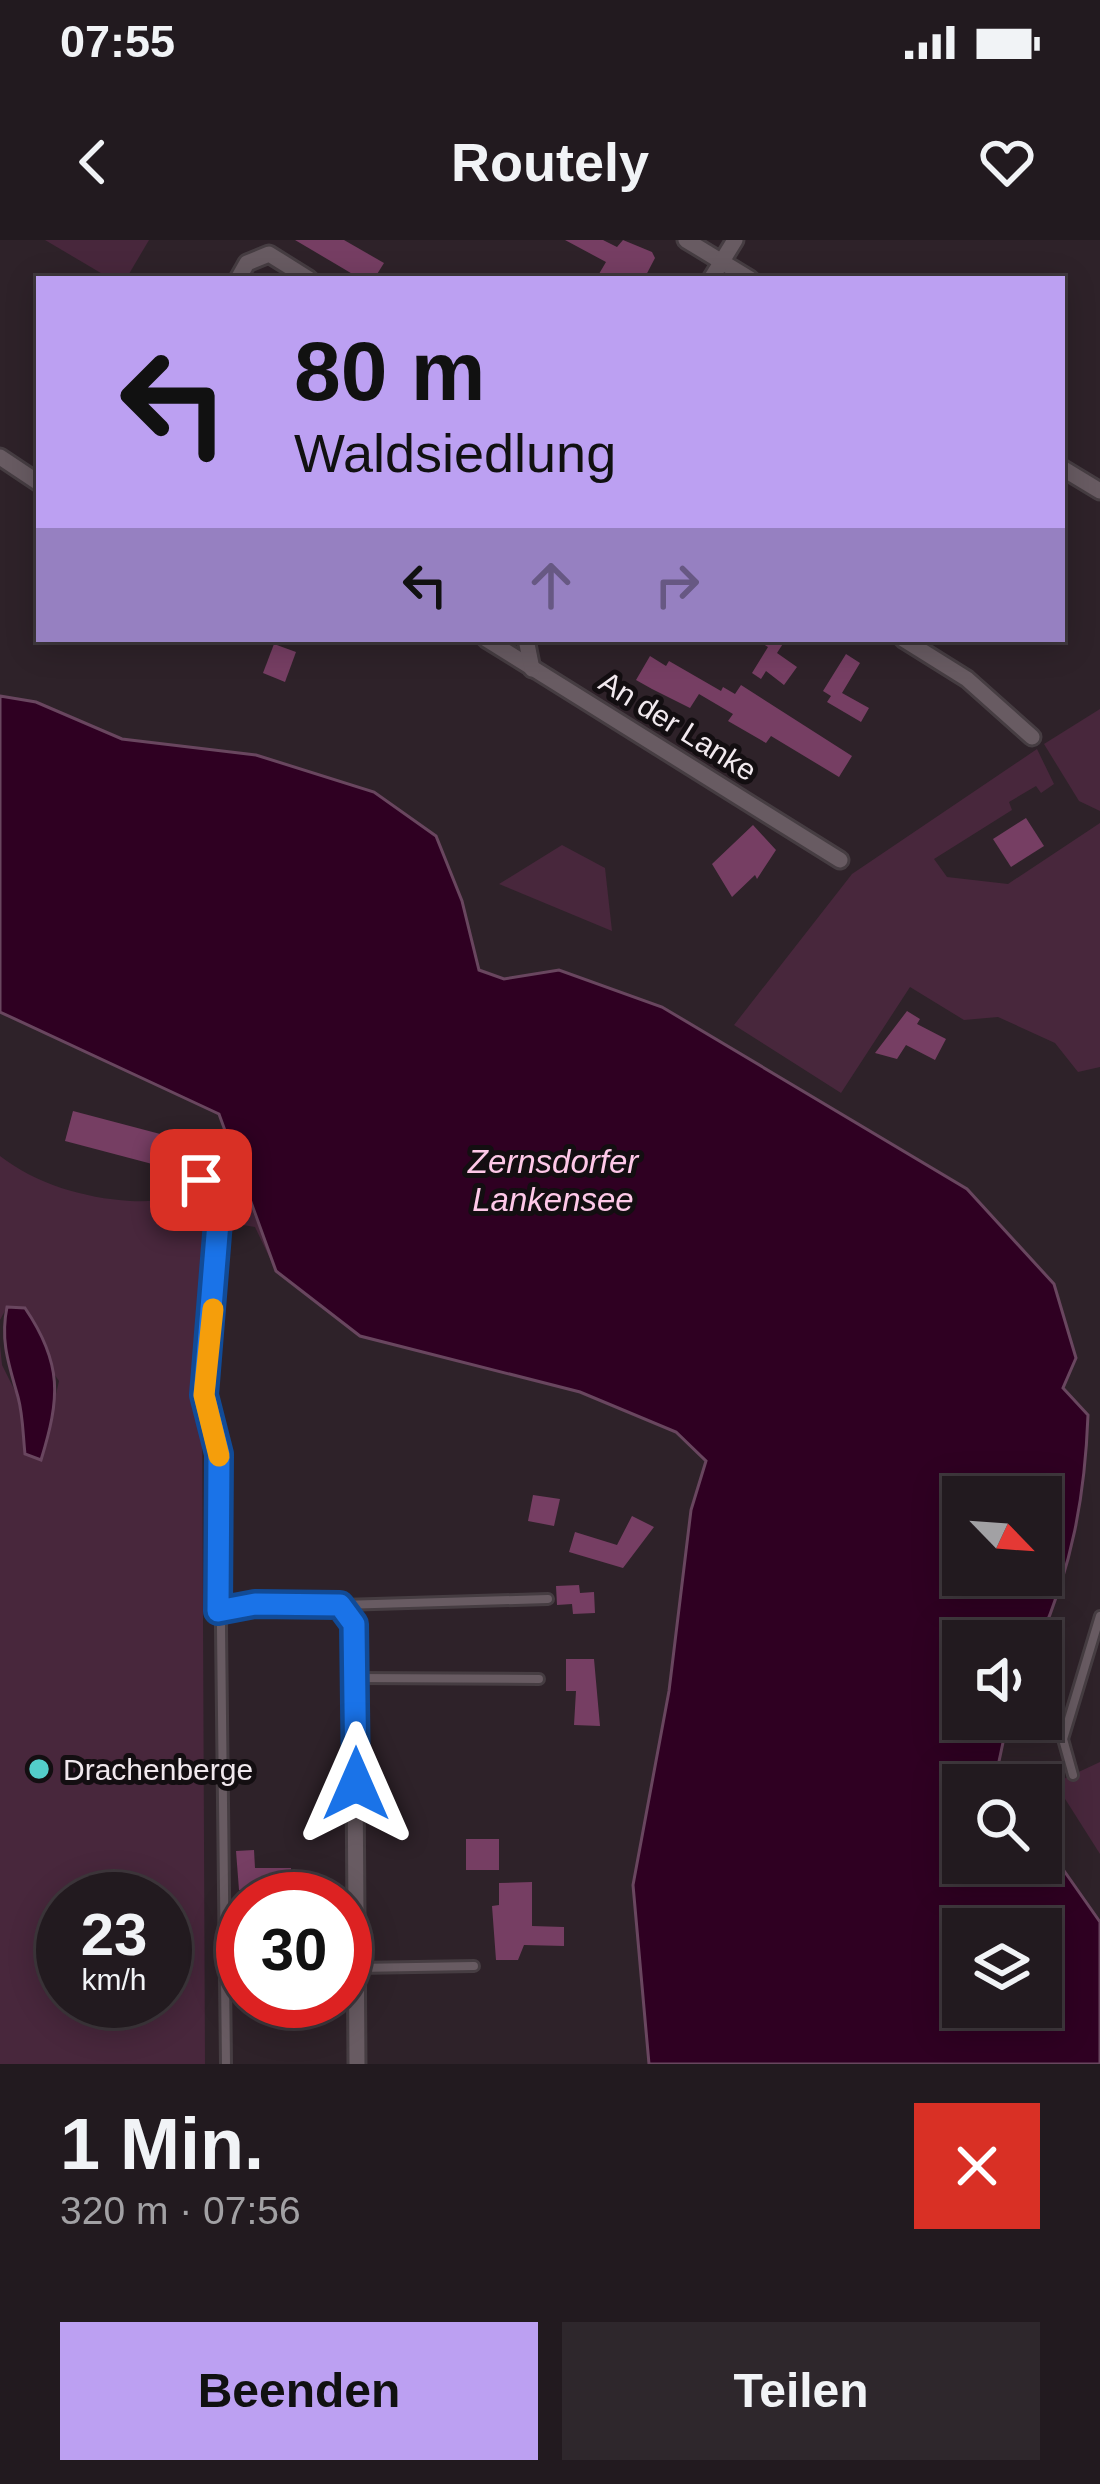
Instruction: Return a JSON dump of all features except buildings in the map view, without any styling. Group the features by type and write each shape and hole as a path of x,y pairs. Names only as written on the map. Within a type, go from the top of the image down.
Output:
{"street":[{"path":"686,240 745,276"},
{"path":"713,276 735,240"},
{"path":"240,276 247,263 269,254 305,276"},
{"path":"0,457 36,481"},
{"path":"1065,470 1100,491"},
{"name":"An der Lanke","path":"491,642 840,860"},
{"path":"527,642 532,669"},
{"path":"908,642 967,679 1032,737"},
{"path":"218,1611 255,1604 340,1605 354,1624 356,1872"},
{"path":"357,2028 357,2064"}],"lane":[{"path":"201,1180 218,1222 204,1395 219,1454 226,2064"},
{"path":"340,1605 548,1598"},
{"path":"1073,1775 1064,1739 1100,1616"},
{"path":"355,1678 539,1678"},
{"path":"372,1968 474,1966"}],"shaded area":[{"path":"45,240 149,240 128,276 106,276"},
{"path":"1100,709 1100,811 1079,801 1044,744"},
{"path":"1037,749 1054,784 1041,793 1036,786 1009,802 1012,810 934,859 947,877 1008,884 1100,823 1100,1067 1078,1072 1055,1043 998,1017 964,1020 910,987 841,1093 734,1025 852,874"},
{"path":"562,845 605,868 612,931 499,884"},
{"path":"0,1156 45,1182 95,1197 145,1201 205,1195 249,1202 276,1271 255,1227 212,1220 202,1394 205,2064 0,2064 0,1345 2,1365 18,1397 25,1454 41,1460 59,1381 7,1307 0,1320"},
{"path":"1100,1762 1100,1854 1062,1794 1062,1780"}],"water":[{"name":"Zernsdorfer Lankensee","path":"0,696 36,702 122,739 256,755 374,792 436,836 462,901 479,970 504,979 559,970 662,1007 967,1189 1054,1284 1076,1358 1063,1388 1088,1415 1075,1531 1062,1579 1062,1476 942,1476 942,1596 1056,1596 1047,1620 942,1620 942,1740 1004,1740 998,1764 942,1764 942,1884 1062,1884 1062,1868 1100,1922 1100,2064 649,2064 633,1885 669,1691 691,1510 706,1461 676,1432 580,1392 360,1336 276,1271 219,1114 0,1012"},
{"path":"7,1307 25,1308 52,1364 52,1418 41,1460 25,1454 21,1411 5,1342"}],"slow traffic":[{"path":"213,1309 204,1395 219,1456"}],"place":[{"name":"Drachenberge","path":"39,1769"}],"route":[{"path":"201,1180 218,1222 204,1395 219,1454 218,1611 255,1604 340,1605 354,1624 356,1784"}]}
